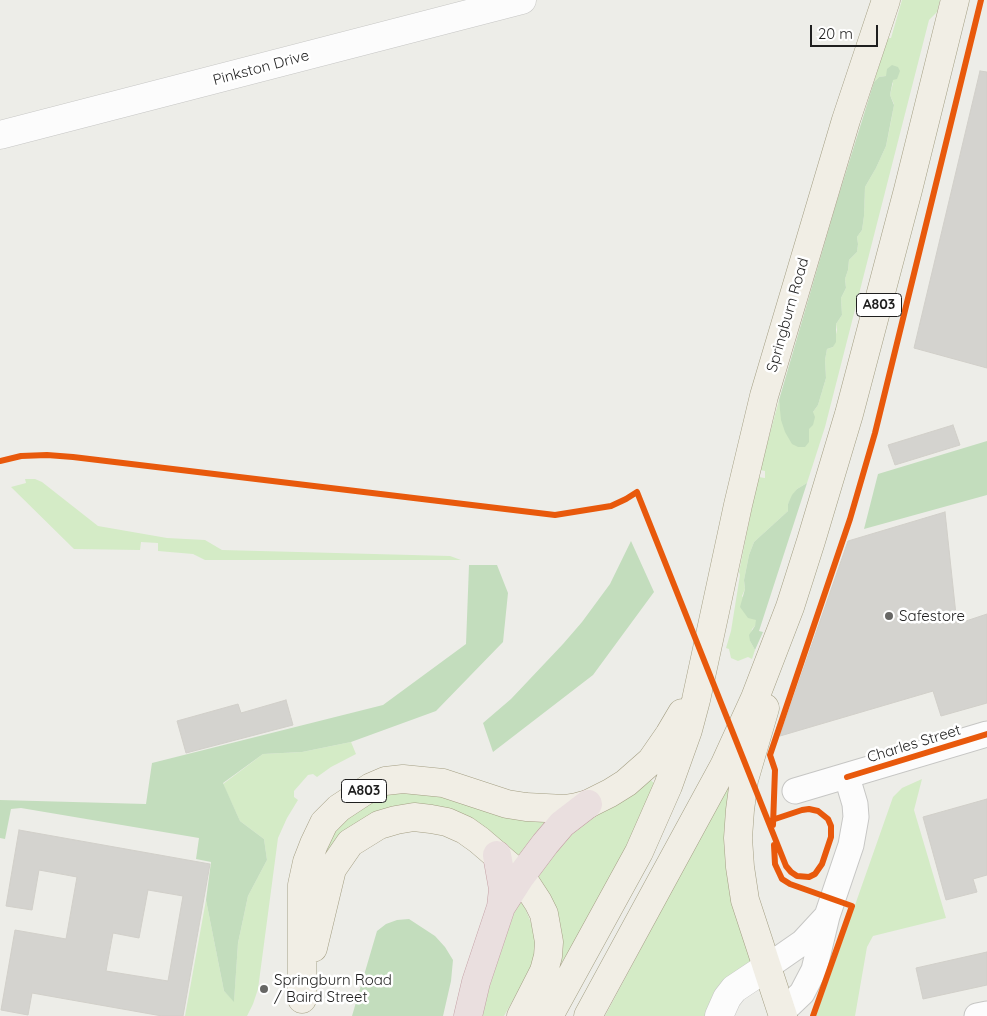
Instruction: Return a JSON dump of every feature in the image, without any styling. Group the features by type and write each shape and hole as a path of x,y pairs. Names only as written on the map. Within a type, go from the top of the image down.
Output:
{"highway":[{"path":"501,907 544,844 562,824 588,804"},
{"path":"468,1016 476,982 501,907 503,890 497,855"}],"main road":[{"name":"Springburn Road","path":"710,636 764,396 843,129 886,0"},
{"name":"A803","path":"588,1016 724,766 755,698 790,607 812,541 849,414 901,218 955,0"},
{"path":"781,1015 745,900 740,858 740,810 744,780 755,745 790,607"},
{"name":"A803","path":"301,1007 302,884 307,862 324,823 339,808 355,796 385,781 403,779 443,783 507,804 526,807 565,809 588,804 626,783 650,761 669,736 691,697 701,674 710,636"},
{"name":"A803","path":"549,1016 640,852 649,831 688,730 710,636"},
{"path":"301,1007 332,868 350,843 379,825 414,817 431,818 447,822 465,830 521,876 538,902 544,914 549,942 548,956 544,971 521,1016"}],"street":[{"name":"Pinkston Drive","path":"0,135 522,0"},
{"name":"Charles Street","path":"795,792 987,734"},
{"path":"781,1015 802,993 814,970 827,916 855,831 855,804 848,777"},
{"path":"719,1016 726,998 734,989 803,942 827,916"},
{"path":"978,1016 987,1014"}],"green space":[{"path":"902,0 940,0 937,12 929,20 825,427 807,483 797,489 788,504 788,511 754,542 749,555 744,580 745,589 742,596 757,620 752,629 750,641 755,650 752,659 748,657 738,661 731,658 729,649 726,648 731,631 739,572 758,477 765,478 765,471 760,470 779,400 780,408 808,429 813,412 818,405 826,378 825,360 827,349 833,347 837,330 836,324 842,315 841,298 846,288 845,279 849,260 857,252 857,237 862,230 865,187 886,146 894,104 890,95 893,83 886,76 879,77 874,82 887,40 891,38"},
{"path":"892,65 898,67 900,71 897,79 893,80 890,95 894,105 886,146 865,187 862,230 857,237 857,252 849,260 845,279 846,288 841,298 842,315 836,324 836,342 833,347 827,349 825,360 826,378 818,405 813,412 815,417 813,425 809,429 809,442 805,447 798,447 792,444 785,432 781,420 779,400 874,82 879,77 886,76 887,69"},
{"path":"987,441 987,495 864,529 878,474"},
{"path":"25,479 35,479 42,482 98,526 167,538 205,540 222,550 450,556 461,560 205,560 193,554 158,551 158,543 141,542 140,550 74,549 11,487 26,483"},
{"path":"807,483 759,631 763,632 755,650 749,635 755,626 756,620 748,618 740,607 745,589 744,580 749,555 754,542 788,511 788,504 792,495 797,489"},
{"path":"631,541 654,592 593,675 493,752 483,723 511,699 582,622 610,584"},
{"path":"469,565 497,565 508,593 503,642 436,711 351,742 302,752 263,754 223,783 240,821 264,839 267,860 248,896 238,943 234,1002 224,991 206,900 211,862 196,859 199,838 21,808 11,809 5,839 0,838 0,800 146,804 152,763 383,705 466,644"},
{"path":"351,742 356,754 331,767 317,777 313,774 308,775 294,791 294,797 298,800 278,838 258,989 247,1016 185,1016 206,900 224,991 234,1001 238,943 248,896 267,860 264,839 240,821 223,784 263,754 302,752"},
{"path":"647,777 654,783 626,852 568,953 555,972 531,875 557,841"},
{"path":"922,779 914,810 946,918 873,936 867,947 855,1016 816,1016 893,797 902,788"},
{"path":"728,785 730,785 753,961 711,1016 605,1016"},
{"path":"407,788 555,817 518,862 447,812 321,862 322,846 351,807"},
{"path":"516,896 524,906 535,932 535,957 531,968 504,1016 475,1016"},
{"path":"409,919 435,936 453,960 451,981 443,1016 352,1016 377,931 386,924 397,920"}],"building":[{"path":"980,71 987,72 987,368 914,348"},
{"path":"953,425 960,445 895,465 888,445"},
{"name":"Safestore","path":"945,512 957,624 987,614 987,703 941,716 933,691 780,736 848,541"},
{"path":"286,700 293,725 186,753 177,721 238,704 241,713"},
{"path":"987,799 987,875 973,879 977,892 946,900 923,817"},
{"path":"19,830 210,864 183,1016 162,1016 32,993 28,1015 1,1010 15,930 66,939 77,877 39,870 32,910 6,906","holes":["148,890 183,896 168,981 106,971 113,933 139,938"]},
{"path":"987,952 987,985 923,999 916,968"}],"cycle path":[{"path":"773,825 775,770 770,755 850,519 875,433 981,0"},
{"path":"0,461 21,456 73,457 555,515 611,506 637,492 786,866 797,876 809,877 815,874 822,864 831,837 831,826 828,819 818,811 809,809 772,820"},
{"path":"847,777 987,734"},
{"path":"774,845 775,864 782,879 790,884 852,906 813,1016"}],"place":[{"name":"Safestore","path":"889,616"},
{"name":"Springburn Road / Baird Street","path":"264,989"}]}
